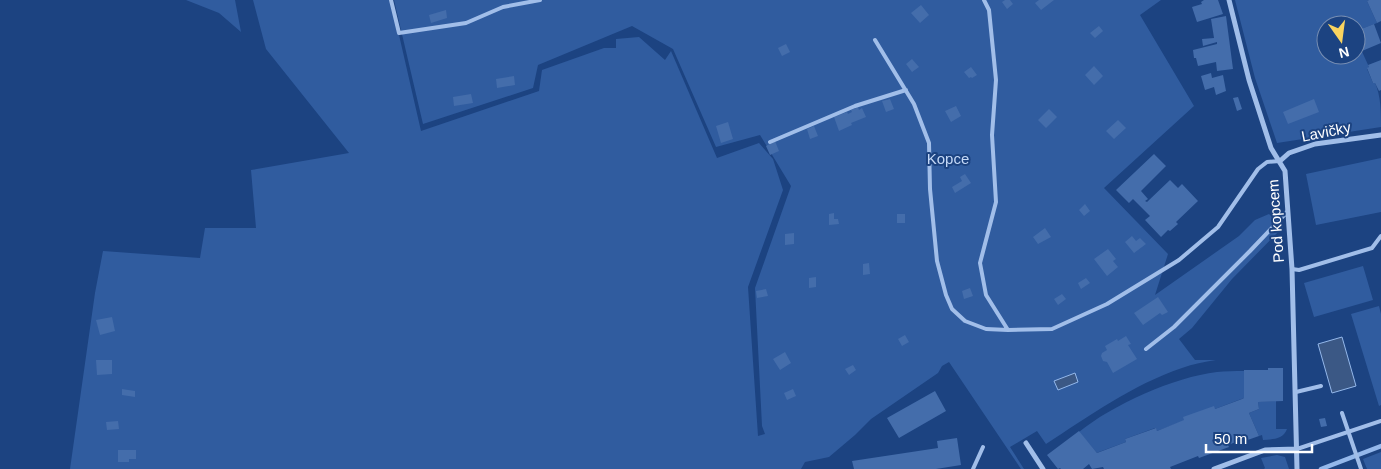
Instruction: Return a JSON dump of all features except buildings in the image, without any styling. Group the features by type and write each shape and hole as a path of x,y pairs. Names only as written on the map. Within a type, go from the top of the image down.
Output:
{"street":[{"name":"Pod kopcem","path":"1229,0 1249,80 1271,148 1285,171 1292,269 1297,469"},
{"name":"Lavičky","path":"1280,161 1290,153 1315,144 1381,135"},
{"path":"1026,443 1043,469"},
{"path":"1214,469 1265,450 1297,449"}],"lane":[{"path":"391,0 399,33 466,23 503,7 540,0"},
{"path":"984,0 989,10 996,80 992,135 996,202 980,263 986,295 1008,330"},
{"path":"875,40 914,104 929,143 930,189 937,261 946,295 952,309 965,321 986,329 1052,329 1107,304 1179,260 1218,227 1258,169 1267,162 1280,161"},
{"path":"770,142 855,106 906,90"},
{"path":"1146,349 1174,327 1288,210"},
{"path":"1292,269 1299,270 1372,248 1381,236"},
{"path":"1296,392 1321,386"},
{"path":"1342,413 1361,469"},
{"path":"1297,449 1381,421"},
{"path":"973,469 983,447"}],"green space":[{"path":"186,0 235,0 241,32 219,13"},
{"name":"Kopce","path":"253,0 391,0 421,131 539,91 542,70 604,48 616,48 616,39 639,37 665,60 671,51 717,158 759,143 773,159 783,190 748,287 758,436 765,434 762,426 755,288 791,186 760,135 716,147 673,49 632,26 538,65 533,88 423,124 394,0 1161,0 1140,15 1194,106 1104,188 1168,254 1155,295 1239,236 1255,220 1269,214 1283,227 1232,279 1192,328 1179,339 1195,360 1216,360 1186,367 1146,383 1111,402 1046,444 1037,431 1010,447 1024,469 1021,469 949,362 942,366 938,373 871,419 829,457 805,462 801,469 70,469 95,293 103,251 200,258 205,228 256,228 251,170 349,153 266,49"},
{"path":"1235,0 1369,0 1367,1 1377,23 1366,27 1366,15 1316,15 1316,65 1366,65 1366,60 1369,67 1367,69 1378,93 1381,127 1277,143 1255,78"},
{"path":"1381,158 1381,212 1316,225 1306,174"},
{"path":"1363,266 1373,300 1314,317 1304,283"},
{"path":"1379,306 1381,314 1381,405 1379,406 1351,314"},
{"path":"1244,371 1244,398 1157,431 1155,428 1125,439 1126,442 1097,453 1079,432 1126,402 1163,386 1200,375"},
{"path":"1276,401 1276,429 1287,429 1280,437 1263,440 1262,435 1259,436 1249,413 1259,409 1258,402"},
{"path":"1381,452 1381,469 1367,469 1363,459"},
{"path":"1277,455 1285,457 1289,469 1264,469 1261,458"}],"shaded area":[{"path":"1342,337 1356,386 1332,393 1318,344"},
{"path":"1075,373 1078,382 1058,390 1054,381"}],"waterway":[{"path":"1321,469 1381,446"}]}
